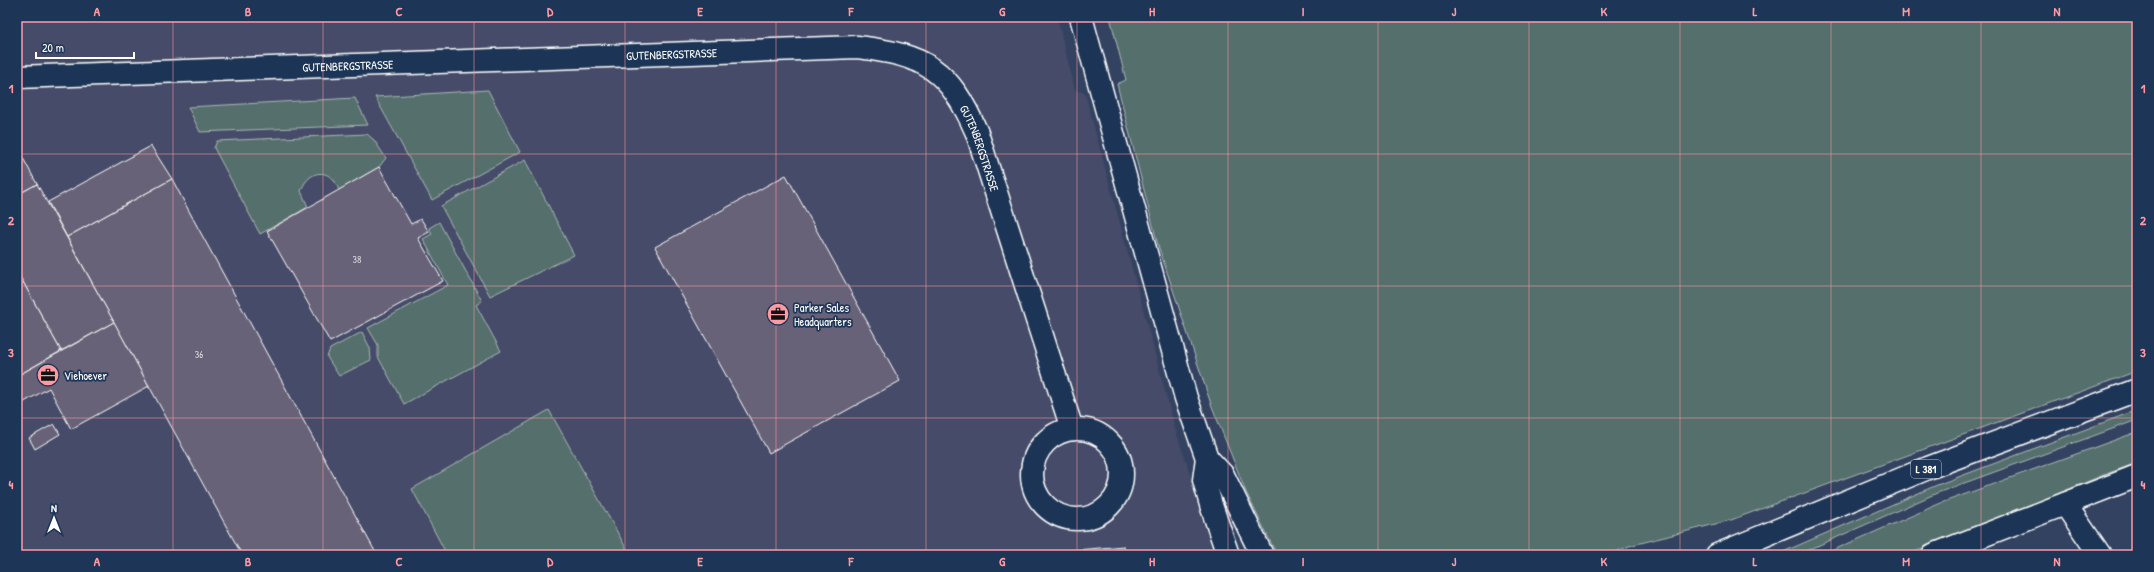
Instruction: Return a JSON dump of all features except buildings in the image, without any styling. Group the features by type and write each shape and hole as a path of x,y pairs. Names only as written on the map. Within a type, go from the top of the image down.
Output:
{"street":[{"path":"1082,17 1186,398 1207,458 1223,475 1262,555"},
{"name":"GUTENBERGSTRASSE","path":"17,77 857,47 881,49 903,55 938,72 950,83 969,114 977,133 1072,429"},
{"name":"L 381","path":"1717,555 1928,468 2137,390"},
{"path":"1072,429 1087,430 1101,435 1112,446 1120,459 1122,474 1120,488 1113,502 1102,512 1088,518 1074,520 1059,516 1042,502 1037,497 1032,482 1032,468 1036,453 1045,441 1058,433 1072,429"},
{"path":"1207,458 1204,480 1228,555"},
{"path":"1934,555 2137,476"},
{"path":"2064,504 2100,555"}],"shaded area":[{"path":"17,17 1057,17 1075,90 1085,93 1175,428 1217,555 17,555"}],"green space":[{"path":"1110,17 2137,17 2137,371 1731,520 1629,546 1609,555 1277,555 1246,492 1211,404 1158,245 1117,84 1126,80"},
{"path":"488,90 520,152 432,200 375,97"},
{"path":"355,98 368,125 200,132 188,107"},
{"path":"367,134 374,140 386,158 379,167 339,190 334,180 328,175 313,175 303,186 301,191 308,207 260,234 214,148 217,141"},
{"path":"525,160 574,255 490,296 441,206"},
{"path":"439,222 482,301 476,305 501,351 404,404 378,357 378,345 368,328 448,285 423,239 432,234 429,228"},
{"path":"362,332 370,348 371,360 339,376 327,357 330,349"},
{"path":"549,410 630,555 447,555 412,489"},
{"path":"2137,410 2137,420 1937,493 1797,555 1776,555 1937,485"},
{"path":"2137,432 2137,463 2106,474 1907,555 1822,555 1941,503"}],"railway":[{"path":"17,18 46,17"}],"place":[{"name":"Parker Sales Headquarters","path":"778,314"},
{"name":"Viehoever","path":"48,375"}]}
